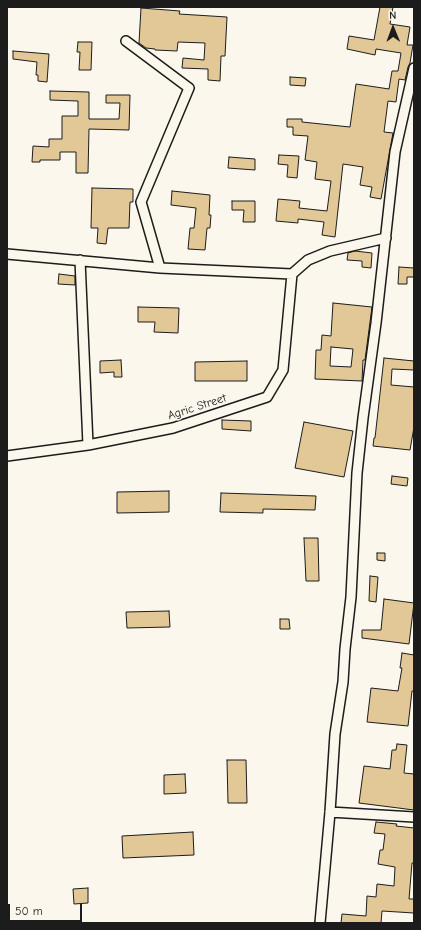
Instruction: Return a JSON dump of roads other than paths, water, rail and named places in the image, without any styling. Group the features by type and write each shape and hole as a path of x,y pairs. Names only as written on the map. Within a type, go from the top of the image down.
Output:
{"street":[{"path":"126,40 189,88 141,202 160,268"},
{"path":"320,923 335,734 343,682 351,597 357,473 395,152 414,68"},
{"path":"7,254 160,268 292,274 308,260 330,251 386,238"},
{"path":"80,260 88,445"},
{"name":"Agric Street","path":"7,456 88,445 173,428 267,397 283,370 292,274"},
{"path":"330,812 414,817"}]}
